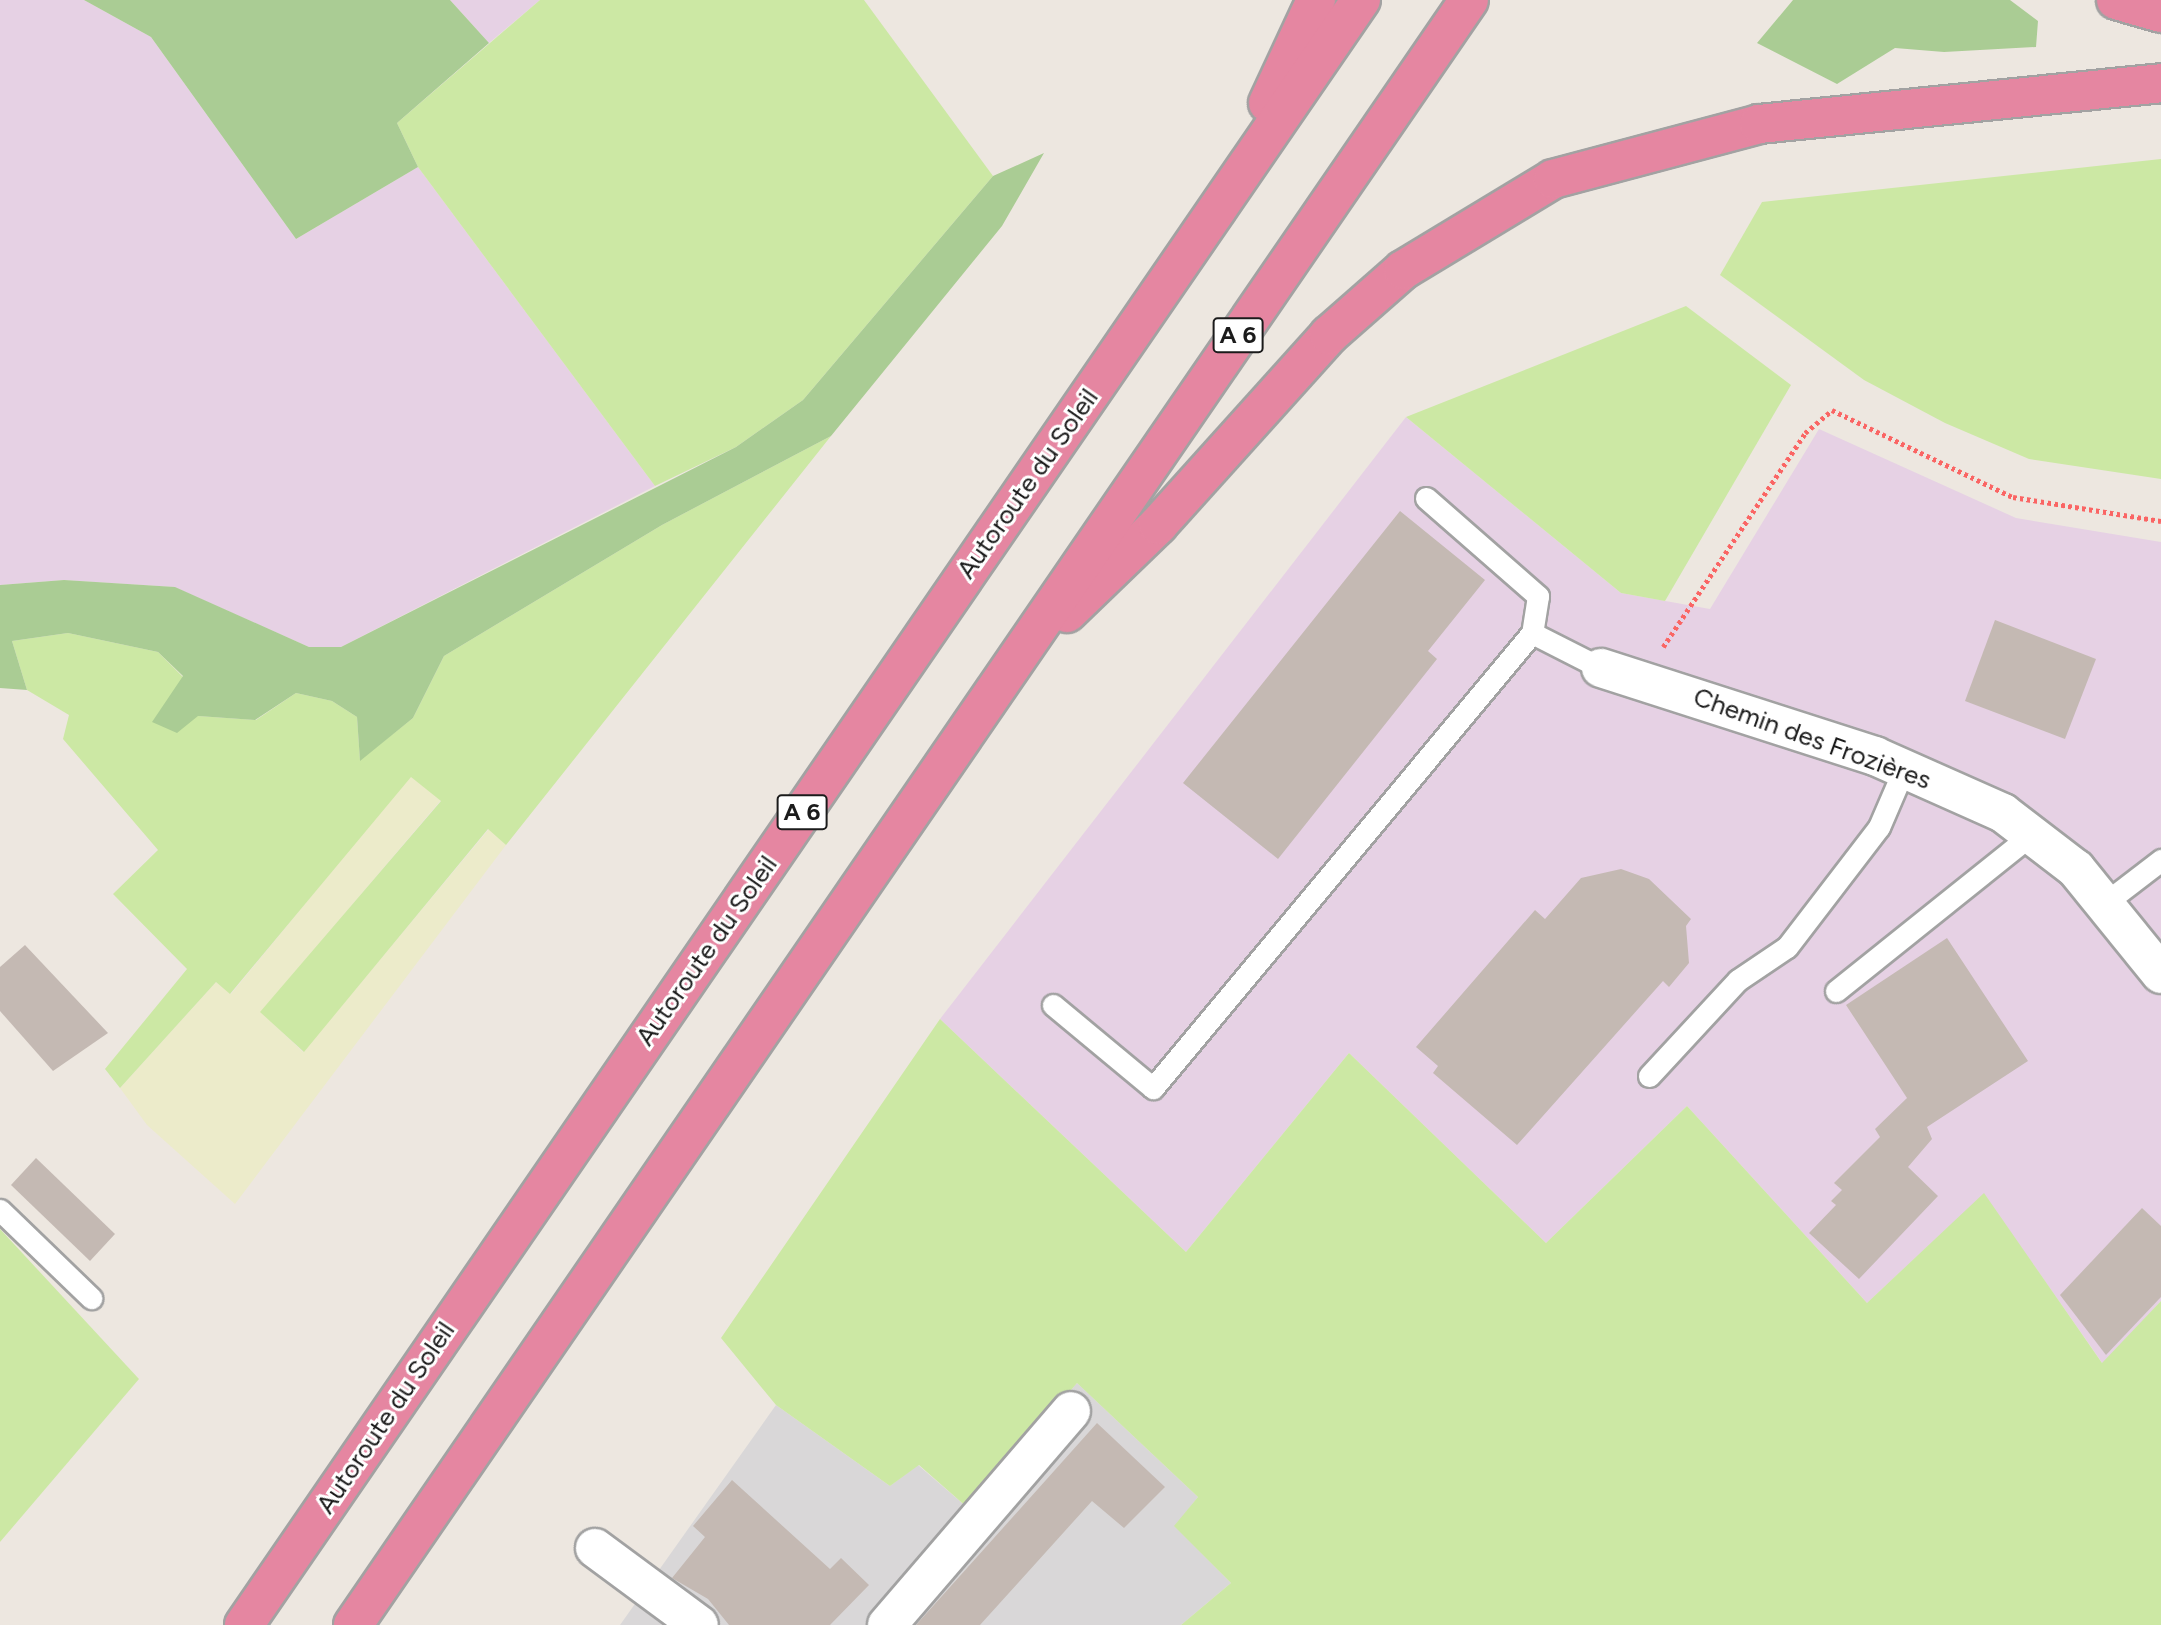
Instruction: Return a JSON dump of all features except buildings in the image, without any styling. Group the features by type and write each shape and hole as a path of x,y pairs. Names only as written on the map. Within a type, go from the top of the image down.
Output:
{"highway":[{"path":"1222,203 1316,0"},
{"name":"Autoroute du Soleil","path":"244,1625 1361,0"},
{"name":"A 6","path":"353,1625 1469,0"},
{"path":"2116,0 2161,13"},
{"path":"1007,670 1158,525 1338,327 1403,270 1553,179 1759,124 2161,83"}],"street":[{"name":"Chemin des Frozières","path":"1601,668 1642,679 1904,769 2003,813 2076,869 2161,974"},
{"path":"887,1625 1071,1411"},
{"path":"595,1548 699,1625"}],"lane":[{"path":"1053,1004 1153,1088 1532,633 1538,596 1426,498"},
{"path":"1532,633 1601,668"},
{"path":"1648,1076 1738,980 1787,947 1879,827 1904,769"},
{"path":"1836,991 2031,835"},
{"path":"2105,903 2161,860"},
{"path":"0,1210 91,1298"}],"path":[{"path":"1642,679 1805,433 1832,410 2013,497 2161,521"}],"shaded area":[{"path":"0,0 84,0 151,37 296,239 418,167 655,486 341,647 309,647 174,587 64,580 0,585"},
{"path":"450,0 540,0 489,43"},
{"path":"1406,417 1621,593 1710,609 1819,429 2016,518 2161,542 2161,1301 2103,1364 1984,1194 1867,1303 1687,1106 1546,1243 1349,1053 1186,1252 940,1019"},
{"path":"1077,1383 1198,1497 1175,1526 1231,1583 1181,1625 620,1625 776,1405 890,1486 918,1465 969,1509"}],"green space":[{"path":"84,0 450,0 489,43 397,123 418,167 296,239 151,37"},
{"path":"540,0 864,0 993,176 803,400 736,447 655,486 418,167 397,123"},
{"path":"1793,0 2010,0 2038,21 2036,47 1944,52 1895,48 1837,84 1757,43"},
{"path":"1044,153 1002,226 831,436 662,525 444,656 413,718 360,761 357,717 332,701 296,693 255,720 198,716 177,733 152,722 183,676 158,652 68,633 12,641 27,690 0,688 0,585 64,580 175,587 309,647 341,647 736,447 803,400 993,176"},
{"path":"2161,159 2161,479 2029,459 1945,423 1864,380 1720,275 1762,202"},
{"path":"1686,306 1791,385 1665,601 1621,593 1406,417"},
{"path":"831,436 506,845 488,829 304,1052 260,1012 441,801 411,777 230,994 216,982 120,1088 105,1069 187,969 113,894 158,850 63,739 69,715 27,690 12,641 68,633 158,652 183,677 198,716 256,720 296,693 332,701 357,717 360,760 413,718 444,656 662,525"},
{"path":"410,776 441,800 261,1012 303,1052 489,829 506,845 235,1204 147,1125 120,1088 216,982 231,994"},
{"path":"940,1019 1186,1252 1349,1053 1546,1243 1687,1106 1867,1303 1984,1193 2102,1363 2161,1301 2161,1625 1181,1625 1231,1583 1174,1526 1198,1497 1077,1383 969,1509 919,1465 890,1486 776,1405 721,1338"},
{"path":"0,1229 139,1379 0,1542"}]}
